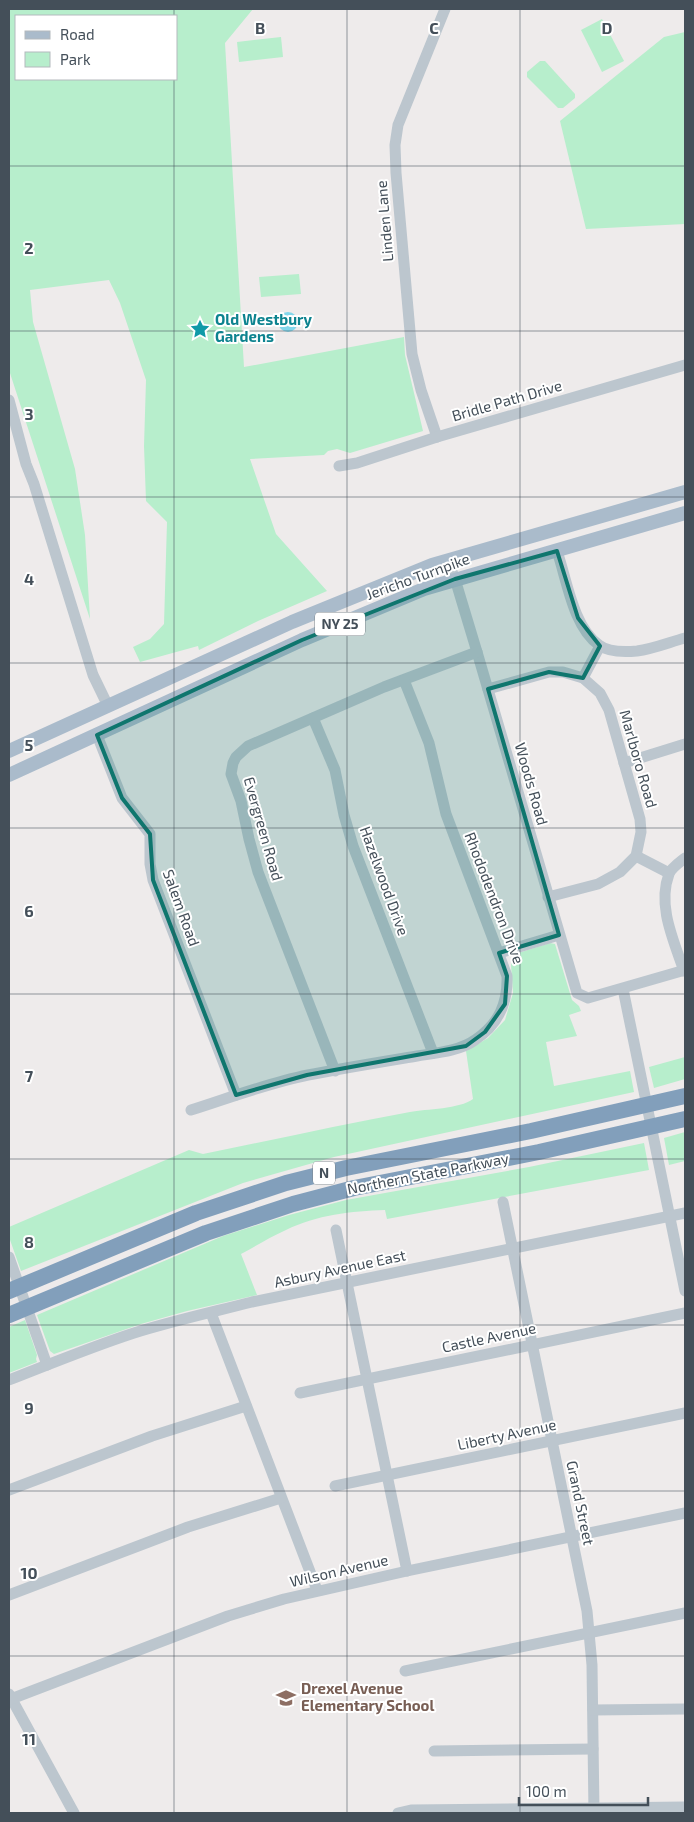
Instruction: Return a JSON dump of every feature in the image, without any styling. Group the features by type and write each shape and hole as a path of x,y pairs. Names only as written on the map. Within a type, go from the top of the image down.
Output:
{"highway":[{"name":"Northern State Parkway","path":"9,1291 175,1221 225,1202 286,1183 346,1168 531,1131 685,1096"},
{"name":"Northern State Parkway","path":"9,1314 206,1232 293,1204 354,1188 561,1147 685,1118"}],"main road":[{"name":"Jericho Turnpike","path":"9,751 292,622 432,565 685,492"},
{"name":"Jericho Turnpike","path":"9,775 302,640 424,589 557,552 685,513"}],"street":[{"name":"Linden Lane","path":"437,437 412,354 395,145 398,125 405,104 445,9"},
{"name":"Bridle Path Drive","path":"339,466 357,463 437,437 685,366"},
{"path":"9,400 26,464 34,484 93,675 108,706"},
{"path":"557,552 578,618 586,632 600,646 621,651 638,651 685,638"},
{"name":"Woods Road","path":"447,560 455,579 488,688 577,993 588,998 623,989"},
{"path":"583,678 600,646"},
{"name":"Evergreen Road","path":"334,1071 258,872 241,801 231,774 233,763 236,757 248,746 404,680 477,652"},
{"name":"Marlboro Road","path":"488,688 549,672 563,672 583,678 600,693 609,710 640,819 641,832 636,856"},
{"name":"Rhododendron Drive","path":"191,1110 299,1077 466,1046 485,1032 499,1016 505,1004 508,991 507,976 446,814 429,743 404,680"},
{"name":"Hazelwood Drive","path":"313,718 335,770 344,815 354,846 433,1053"},
{"name":"Salem Road","path":"97,735 122,798 150,834 150,864 153,880 236,1096"},
{"path":"624,762 685,744"},
{"path":"548,897 609,880 636,856 669,873"},
{"path":"685,858 669,873 665,895 665,906 684,970 623,989 685,1291"},
{"path":"499,953 559,935"},
{"name":"Grand Street","path":"502,1202 587,1611 592,1665 594,1810"},
{"name":"Asbury Avenue East","path":"9,1380 136,1332 211,1312 685,1213"},
{"path":"336,1230 407,1571"},
{"path":"9,1257 48,1364"},
{"path":"211,1312 317,1590"},
{"name":"Castle Avenue","path":"300,1393 685,1313"},
{"path":"9,1490 152,1436 246,1406"},
{"name":"Liberty Avenue","path":"335,1486 685,1413"},
{"path":"9,1595 188,1527 281,1498"},
{"name":"Wilson Avenue","path":"10,1697 228,1616 317,1590 685,1513"},
{"path":"404,1671 685,1613"},
{"path":"10,1697 74,1813"},
{"path":"593,1710 685,1708"},
{"path":"434,1751 593,1750"},
{"path":"398,1813 406,1810 594,1810 685,1807"}],"highlighted area":[{"path":"557,551 578,618 600,646 583,678 549,672 488,689 559,935 499,953 507,976 505,1004 485,1032 466,1046 307,1075 236,1095 153,880 150,834 122,798 97,735 302,640 455,579"}],"green space":[{"name":"Old Westbury Gardens","path":"9,9 253,9 225,43 244,367 404,337 405,355 423,431 350,453 337,449 328,451 324,455 250,459 276,534 327,591 258,621 199,650 198,646 140,662 133,647 150,639 164,624 167,522 146,501 144,446 146,380 120,303 109,280 30,290 33,322 75,469 85,535 90,619 9,370"},
{"path":"602,19 624,61 602,72 581,30"},
{"path":"685,32 685,224 586,229 560,121 664,37"},
{"path":"281,37 283,57 239,62 237,42"},
{"path":"540,61 545,61 575,94 575,98 563,108 558,108 527,77 527,72"},
{"path":"299,274 301,294 261,297 259,277"},
{"path":"550,943 555,944 572,1000 579,1006 581,1011 569,1015 577,1036 546,1042 554,1086 630,1071 634,1092 334,1157 243,1183 21,1271 9,1237 9,1227 189,1150 203,1154 410,1112 452,1107 473,1099 466,1051 488,1038 505,1020 513,993 512,955"},
{"path":"685,1057 685,1079 654,1088 649,1067"},
{"path":"685,1132 685,1161 669,1165 664,1138"},
{"path":"644,1143 649,1170 387,1219 385,1210 347,1213 309,1221 274,1236 241,1254 257,1295 141,1324 54,1354 50,1351 37,1315 223,1236 289,1215 346,1200 529,1167"},
{"path":"25,1320 37,1355 37,1362 9,1373 9,1327"}],"water":[{"path":"288,312 295,315 298,322 295,329 288,332 281,329 278,322 281,315"}],"place":[{"name":"Old Westbury Gardens","path":"200,329"},
{"name":"Drexel Avenue Elementary School","path":"286,1698"}]}
